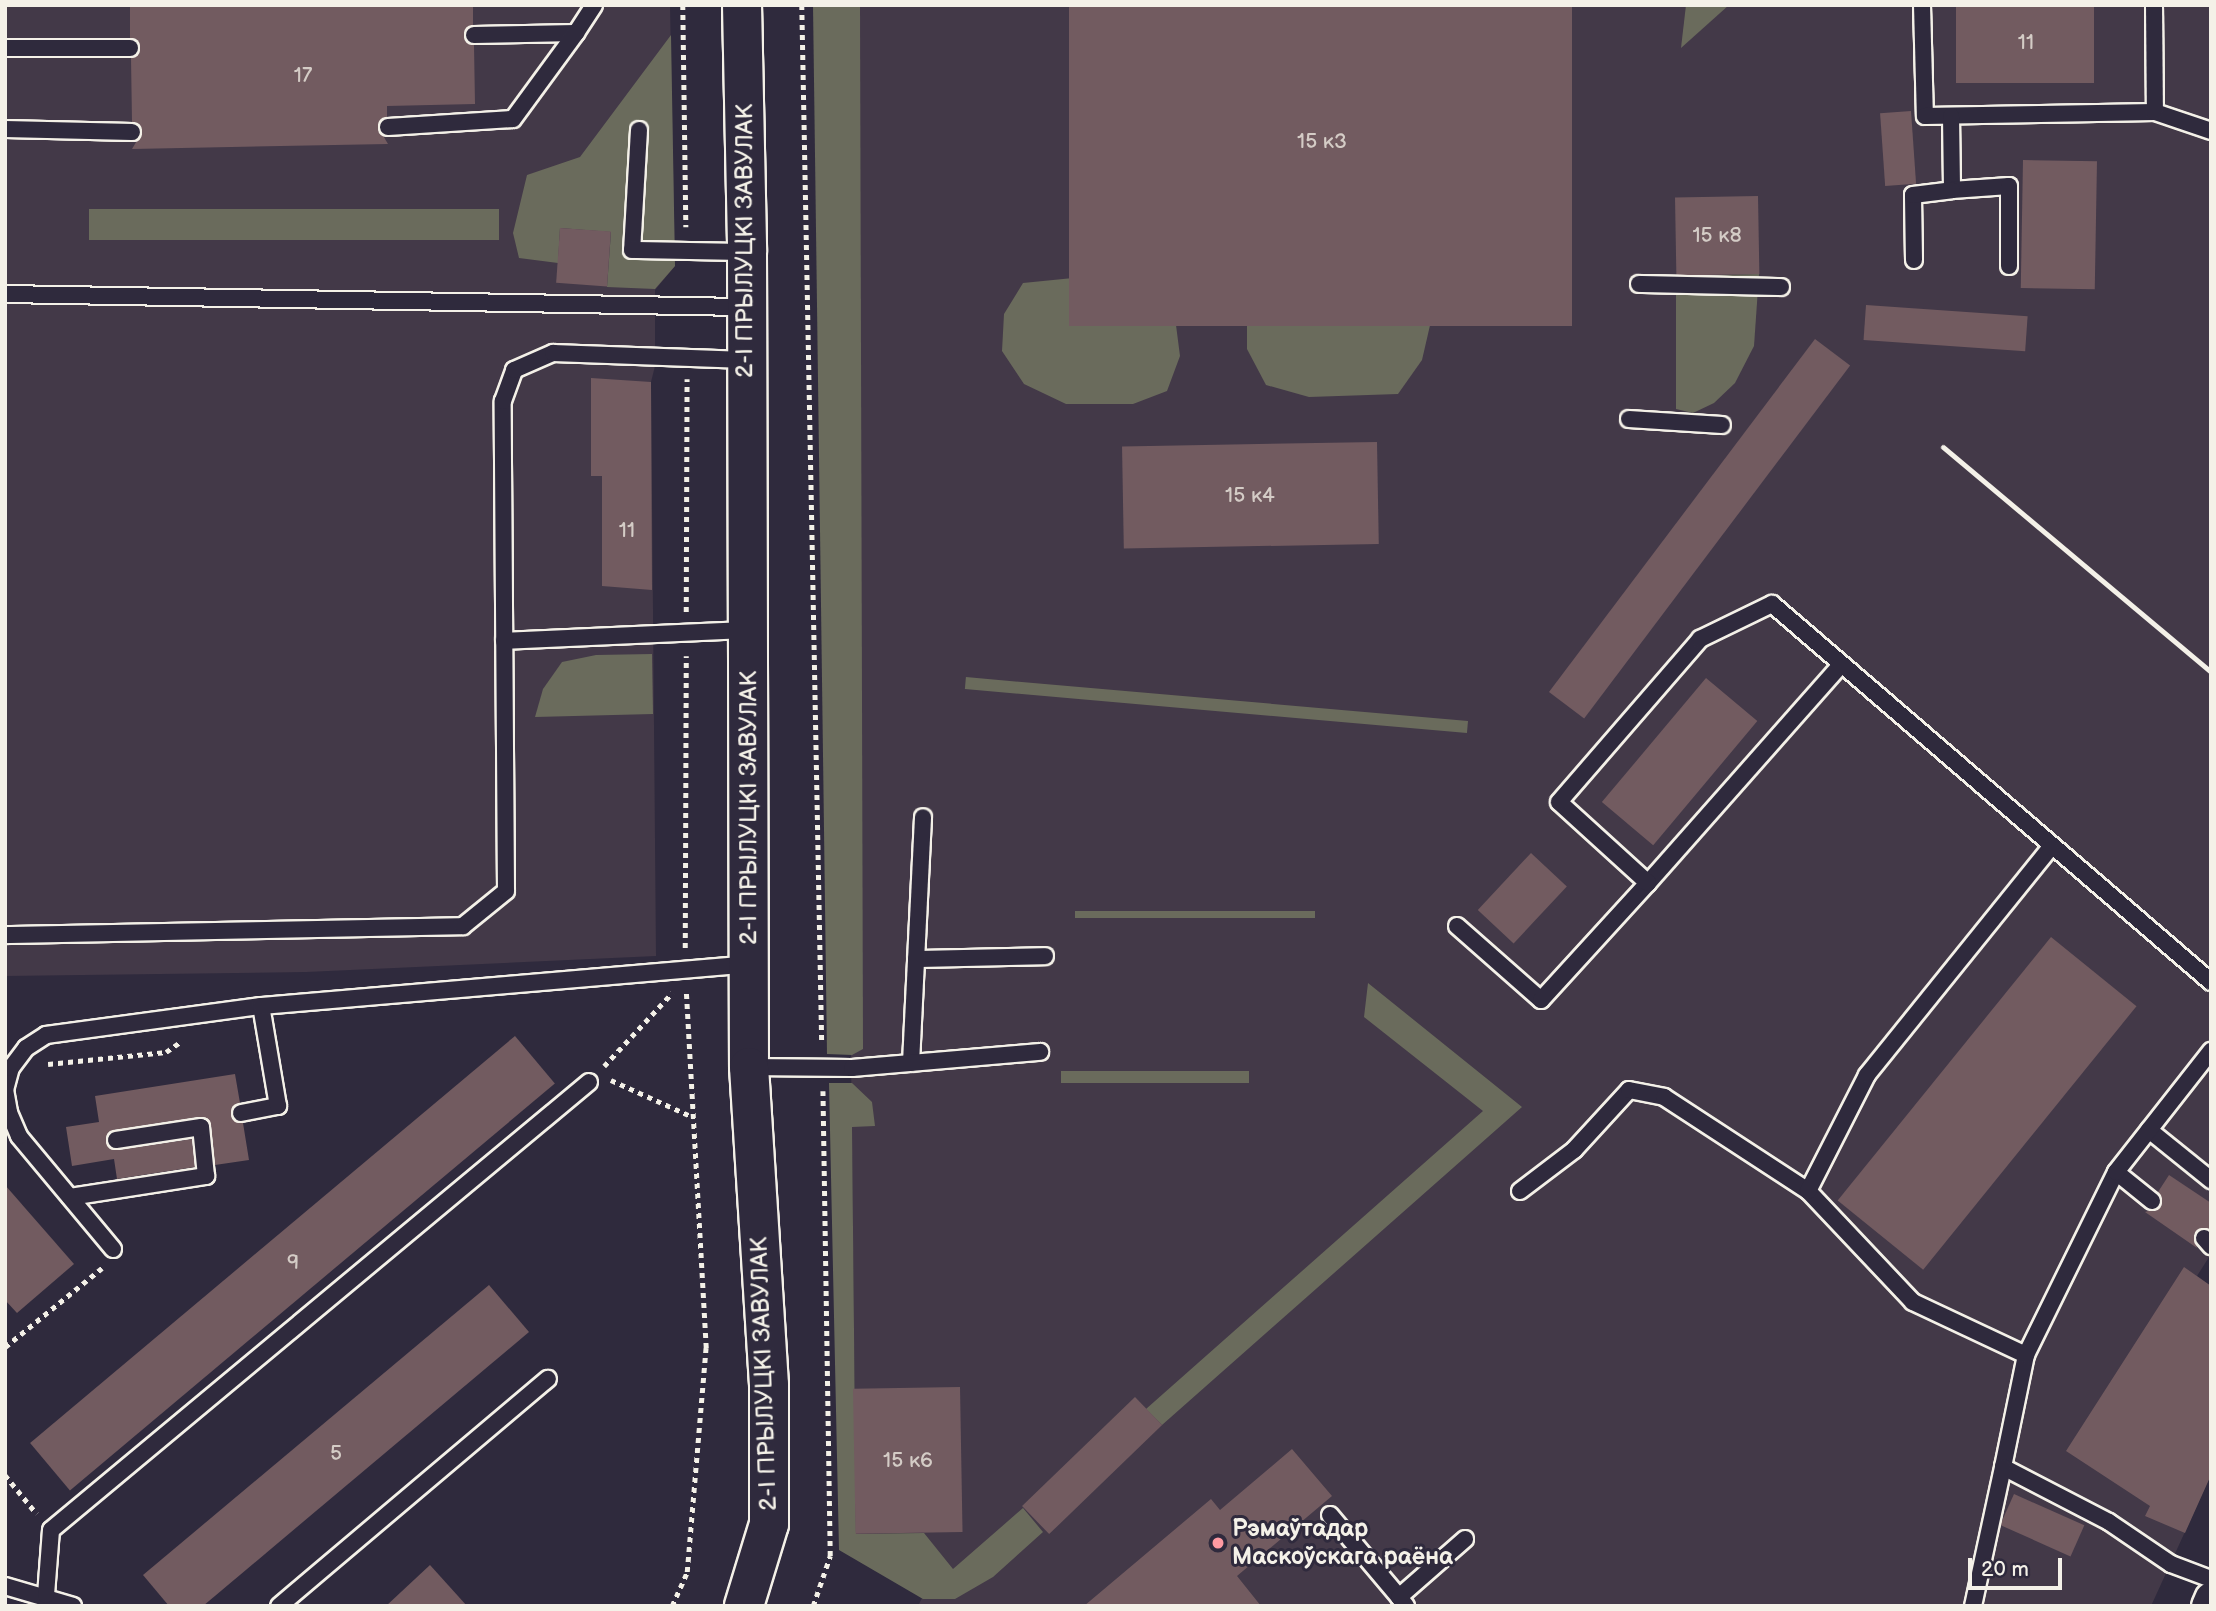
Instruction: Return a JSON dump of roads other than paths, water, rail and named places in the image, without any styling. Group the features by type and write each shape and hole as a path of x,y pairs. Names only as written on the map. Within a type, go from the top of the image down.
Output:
{"street":[{"name":"2-І ПРЫЛУЦКІ ЗАВУЛАК","path":"742,5 747,251 749,1067 769,1385 769,1524 744,1606"},
{"path":"2208,1606 2211,1599"}],"lane":[{"path":"388,127 513,119 594,5"},
{"path":"1922,5 1925,116 2155,112 2211,131"},
{"path":"2154,5 2155,112"},
{"path":"474,36 576,33"},
{"path":"5,48 131,48"},
{"path":"1951,116 1952,190"},
{"path":"5,129 132,132"},
{"path":"639,130 632,250 747,251"},
{"path":"1914,260 1913,195 2009,186 2009,266"},
{"path":"1639,284 1781,287"},
{"path":"5,294 746,307"},
{"path":"5,935 463,926 506,891 503,401 514,370 553,353 687,355 746,360"},
{"path":"1629,419 1723,425"},
{"path":"1648,883 1559,802 1700,639 1772,604 2050,848 2211,982"},
{"path":"505,641 749,630"},
{"path":"1457,926 1541,1000 1841,665"},
{"path":"911,1063 923,817"},
{"path":"1808,1191 1867,1075 2050,848"},
{"path":"916,959 1045,956"},
{"path":"110,1257 70,1197 19,1136 9,1112 5,1090 10,1068 26,1048 46,1035 76,1028 261,1006 685,974 749,964"},
{"path":"241,1113 278,1106 261,1006"},
{"path":"1973,1606 2026,1355 2116,1172 2211,1051"},
{"path":"749,1067 911,1063 1040,1052"},
{"path":"46,1595 51,1530 589,1082"},
{"path":"1520,1191 1574,1150 1629,1090 1664,1097 1808,1191 1913,1302 2026,1355"},
{"path":"70,1197 206,1176 201,1127 116,1140"},
{"path":"2149,1130 2211,1180"},
{"path":"2116,1172 2152,1201"},
{"path":"279,1606 548,1379"},
{"path":"2003,1467 2109,1522 2171,1564 2211,1579"},
{"path":"1330,1515 1402,1601 1465,1539"},
{"path":"5,1586 46,1595 73,1606"}],"railway":[{"path":"1943,447 2211,672"}],"place":[{"name":"Рэмаўтадар Маскоўскага раёна","path":"1218,1543"}]}
